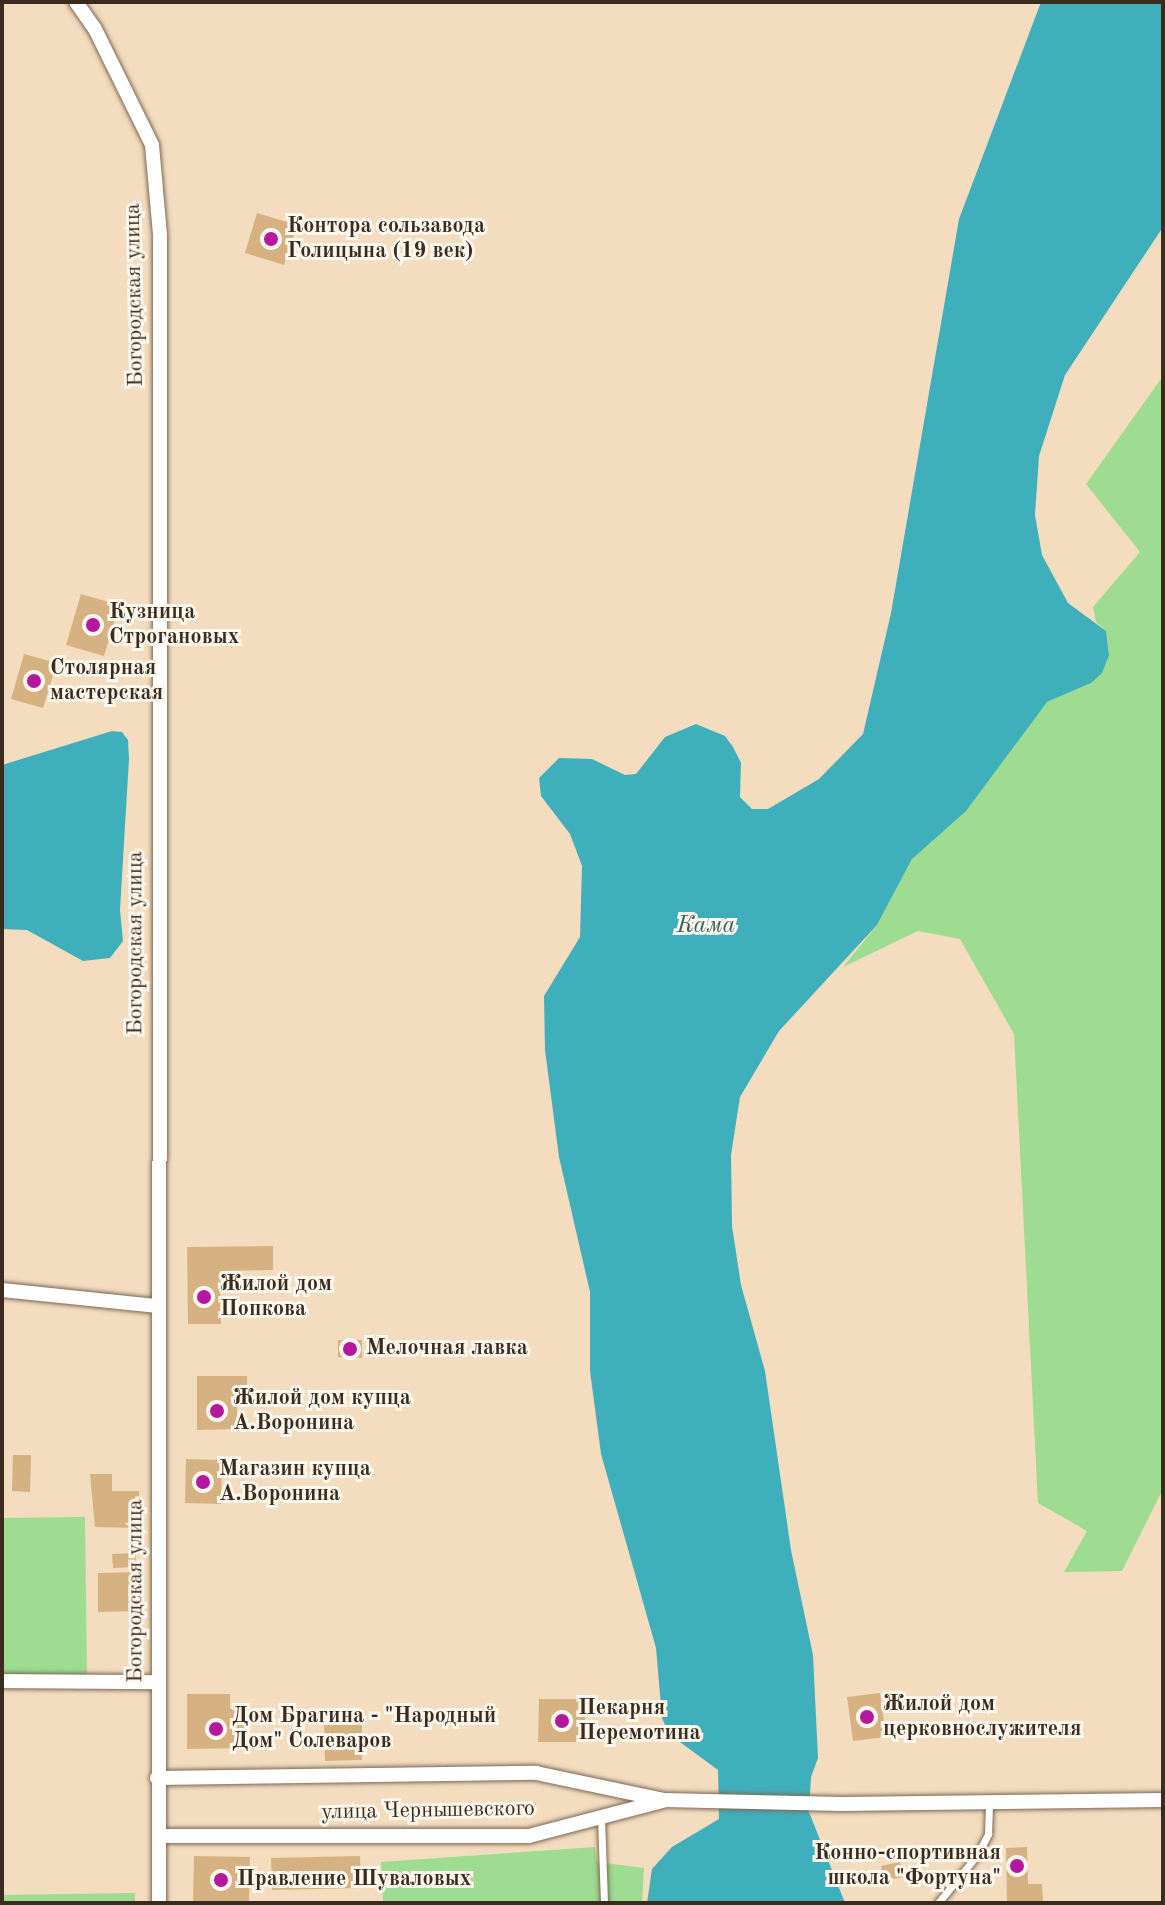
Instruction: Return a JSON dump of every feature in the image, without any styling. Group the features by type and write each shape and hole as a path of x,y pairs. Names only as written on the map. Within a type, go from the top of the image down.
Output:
{"street":[{"name":"Богородская улица","path":"76,2 95,29 152,145 160,235 159,1903"},
{"path":"2,1290 158,1306"},
{"path":"2,1681 157,1682"},
{"name":"улица Чернышевского","path":"157,1778 536,1773 664,1800"},
{"path":"664,1800 842,1804 1163,1800"},
{"name":"улица Чернышевского","path":"159,1836 529,1836 664,1800"}],"lane":[{"path":"938,1903 977,1855 988,1834 989,1802"},
{"path":"601,1817 604,1903"}],"green space":[{"path":"1163,376 1163,1489 1122,1571 1064,1572 1087,1531 1038,1503 1014,1034 960,939 918,931 843,967 877,925 912,859 1047,702 1091,683 1109,655 1106,631 1096,622 1093,607 1140,552 1086,484"},
{"path":"85,1517 87,1677 2,1674 2,1518"},
{"path":"595,1847 597,1862 644,1868 642,1903 383,1903 381,1862"},
{"path":"135,1893 135,1903 2,1903 2,1895"}],"water":[{"name":"Кама","path":"1041,2 1163,2 1163,227 1065,375 1039,456 1035,515 1042,555 1068,603 1106,631 1109,655 1102,673 1091,683 1047,702 966,811 912,859 877,925 779,1031 740,1097 731,1155 732,1226 741,1285 765,1371 791,1550 813,1655 818,1758 811,1777 809,1812 845,1903 647,1903 652,1869 672,1847 719,1819 718,1770 669,1734 662,1718 656,1648 601,1454 590,1371 590,1292 559,1157 545,1050 544,996 580,937 582,866 570,834 541,796 539,778 559,758 592,759 625,775 636,774 665,737 696,724 725,736 741,763 740,797 752,809 768,809 819,779 863,734 891,613 959,219"},
{"path":"112,731 122,732 128,740 129,759 120,910 123,941 110,958 83,961 27,930 2,929 2,765"}],"building":[{"name":"Контора сользавода Голицына (19 век)","path":"257,213 297,225 284,265 245,253"},
{"name":"Кузница Строгановых","path":"81,594 119,605 104,656 66,645"},
{"name":"Столярная мастерская","path":"24,654 57,663 43,708 11,699"},
{"name":"Жилой дом Попкова","path":"273,1246 273,1270 220,1271 221,1324 188,1324 187,1247"},
{"name":"Мелочная лавка","path":"338,1340 362,1340 362,1358 338,1357"},
{"name":"Жилой дом купца А.Воронина","path":"197,1376 247,1376 247,1393 237,1393 237,1429 197,1430"},
{"path":"13,1455 31,1455 30,1492 12,1491"},
{"name":"Магазин купца А.Воронина","path":"186,1459 222,1460 221,1504 185,1503"},
{"path":"90,1474 112,1474 112,1491 139,1491 138,1528 95,1527"},
{"path":"136,1553 136,1567 113,1568 112,1554"},
{"path":"139,1572 139,1611 98,1612 98,1573"},
{"name":"Жилой дом церковнослужителя","path":"880,1693 886,1737 853,1741 847,1697"},
{"name":"Дом Брагина - \"Народный Дом\" Солеваров","path":"187,1694 230,1694 230,1709 244,1710 244,1748 187,1749"},
{"name":"Пекарня Перемотина","path":"539,1699 585,1699 585,1742 538,1742"},
{"path":"362,1720 362,1760 325,1761 324,1721"},
{"name":"Конно-спортивная школа \"Фортуна\"","path":"1027,1847 1028,1884 1042,1884 1043,1903 1007,1903 1006,1848"},
{"name":"Правление Шуваловых","path":"194,1856 250,1857 249,1903 193,1903"},
{"path":"360,1856 361,1888 272,1890 271,1858"},
{"path":"900,1862 903,1877 884,1881 881,1866"}],"place":[{"name":"Контора сользавода Голицына (19 век)","path":"271,239"},
{"name":"Кузница Строгановых","path":"93,625"},
{"name":"Столярная мастерская","path":"34,681"},
{"name":"Жилой дом Попкова","path":"204,1297"},
{"name":"Мелочная лавка","path":"350,1349"},
{"name":"Жилой дом купца А.Воронина","path":"217,1411"},
{"name":"Магазин купца А.Воронина","path":"203,1482"},
{"name":"Жилой дом церковнослужителя","path":"867,1717"},
{"name":"Пекарня Перемотина","path":"562,1721"},
{"name":"Дом Брагина - \"Народный Дом\" Солеваров","path":"216,1729"},
{"name":"Конно-спортивная школа \"Фортуна\"","path":"1017,1866"},
{"name":"Правление Шуваловых","path":"221,1880"}]}
